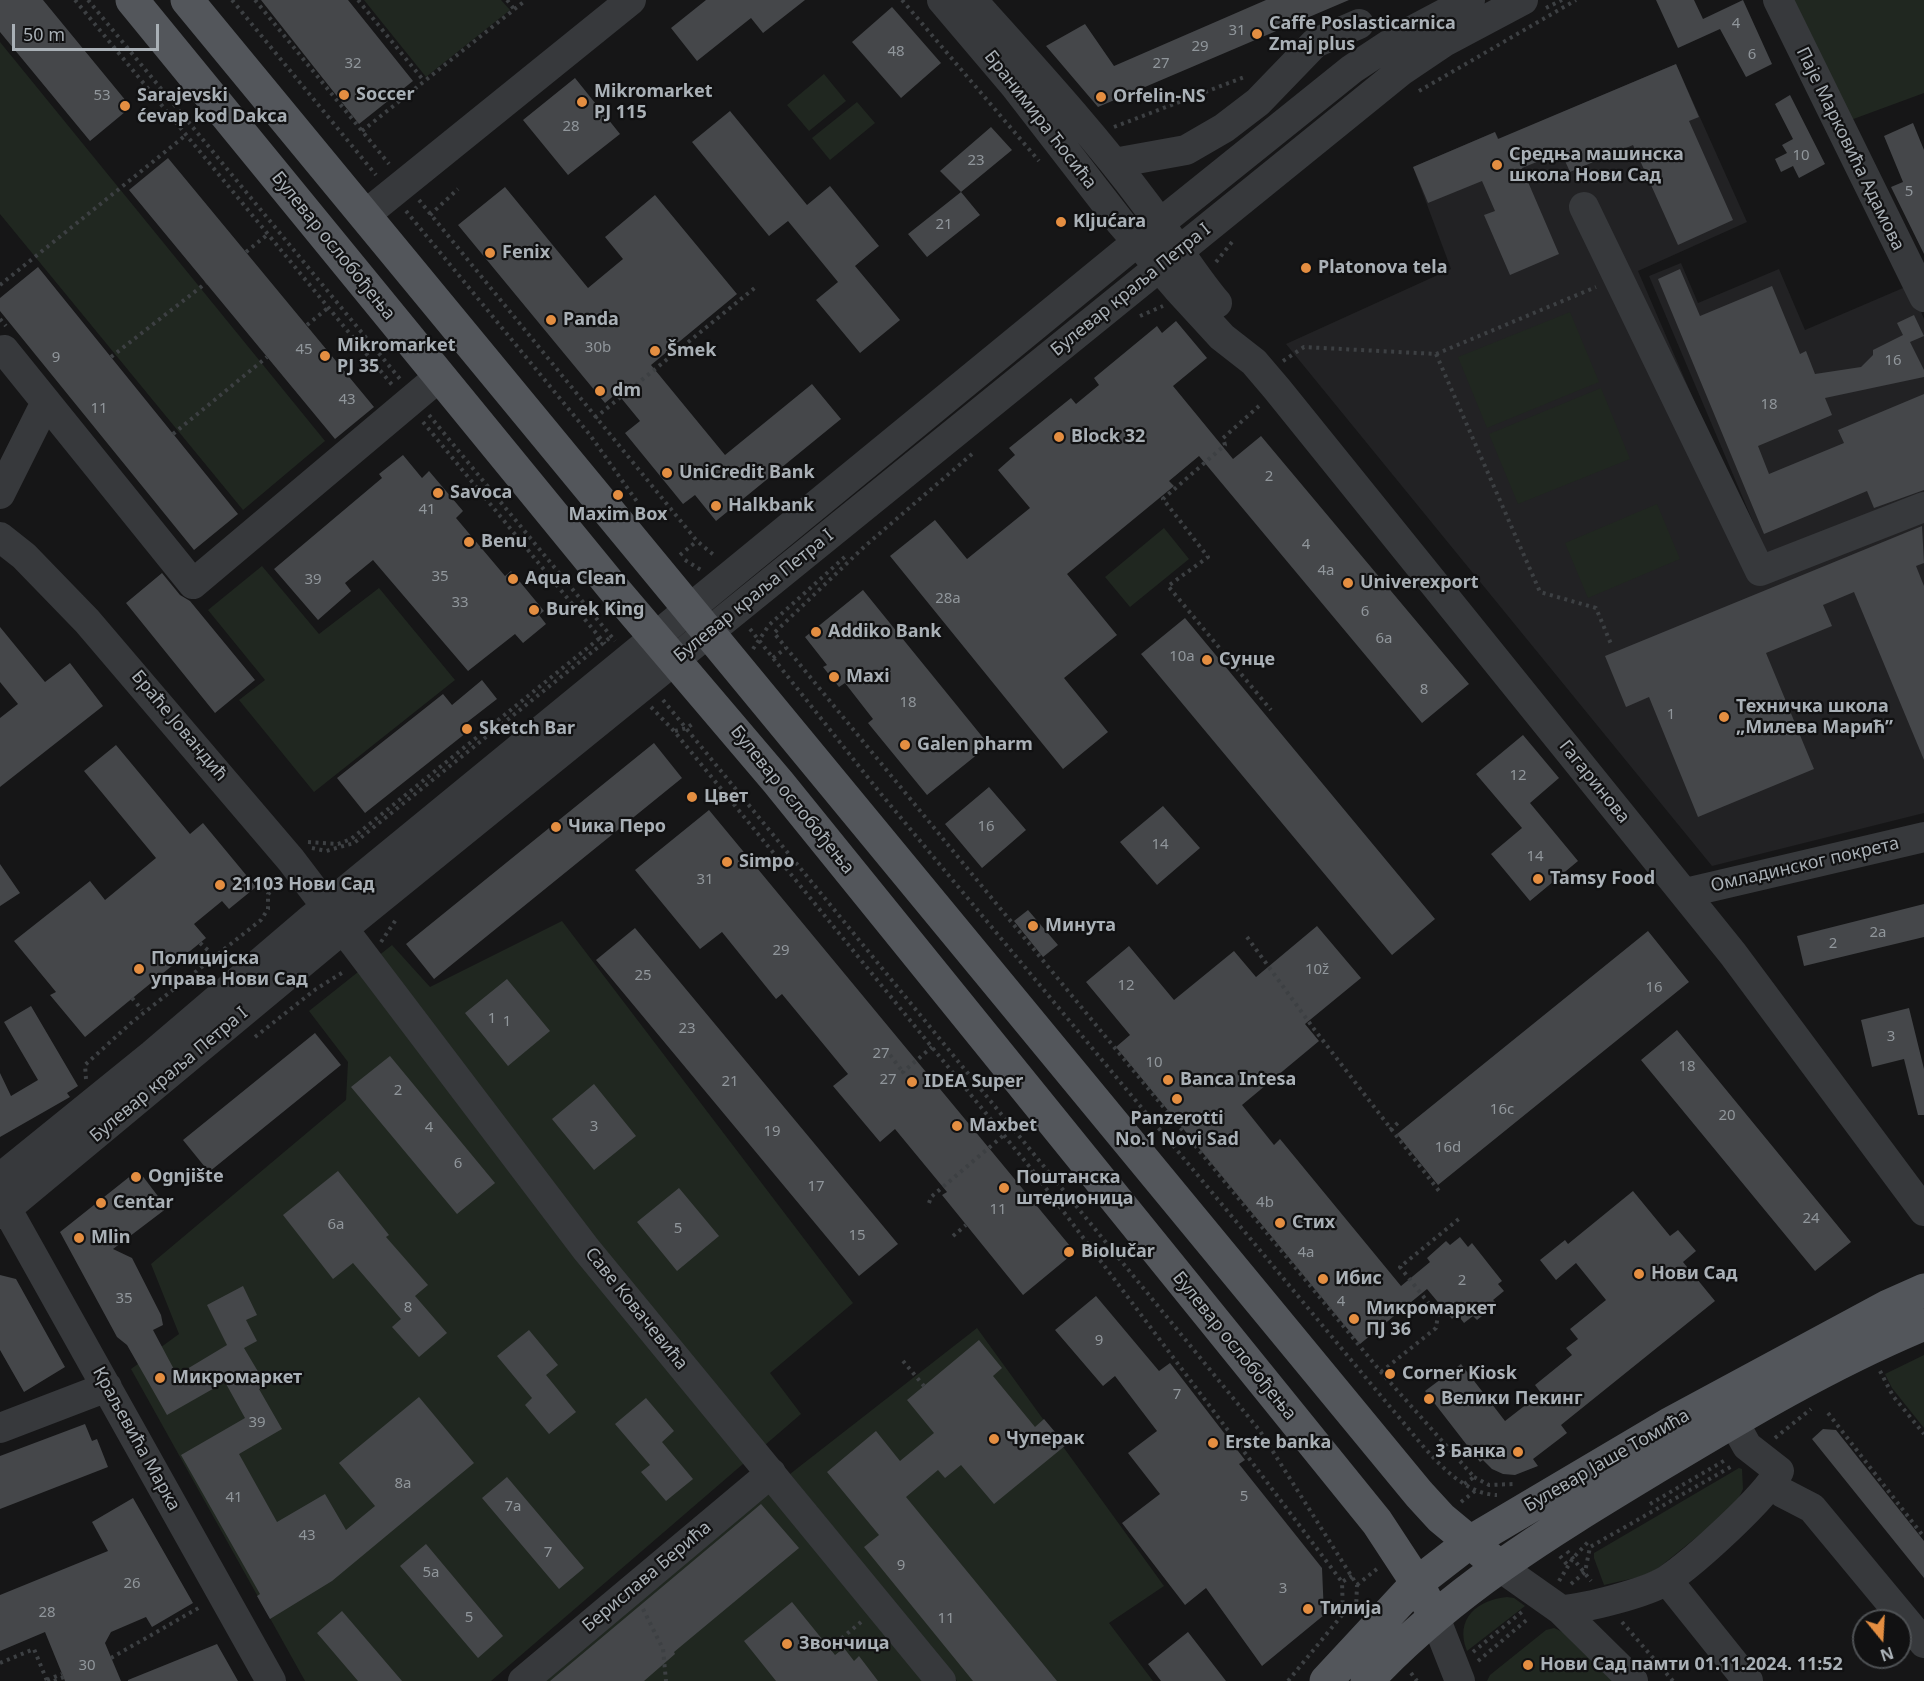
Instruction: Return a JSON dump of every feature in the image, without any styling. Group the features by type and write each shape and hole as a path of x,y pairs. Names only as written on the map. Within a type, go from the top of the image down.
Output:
{"main road":[{"name":"Булевар ослобођења","path":"132,0 665,649 778,782 1362,1503 1417,1583 1434,1615"},
{"path":"187,0 1419,1494 1441,1518 1500,1568"},
{"name":"Булевар Јаше Томића","path":"1326,1681 1417,1583 1470,1542 1671,1423 1888,1306 1924,1290"},
{"name":"Булевар Јаше Томића","path":"1367,1681 1434,1615 1550,1533 1733,1422 1862,1350 1924,1324"}],"street":[{"path":"365,215 630,0"},
{"name":"Бранимира Ћосића","path":"942,0 1015,86 1148,233"},
{"name":"Бранимира Ћосића","path":"972,0 1114,163 1148,233"},
{"name":"Булевар краља Петра I","path":"0,1178 88,1107 335,917 665,649 1148,233 1352,69 1402,36 1432,9 1470,0"},
{"name":"Булевар краља Петра I","path":"700,620 1168,260 1401,71 1444,42 1523,0"},
{"name":"Паје Марковића Адамова","path":"1778,0 1924,297"},
{"path":"1114,163 1186,150 1214,134 1258,102 1315,42 1359,24"},
{"path":"1584,207 1760,571 1924,507"},
{"name":"Гагаринова","path":"1148,233 1193,290 1235,326 1265,375 1685,893 1924,1211"},
{"path":"4,350 193,584 440,376"},
{"path":"0,494 46,402"},
{"name":"Браће Јовандић","path":"0,537 24,556 87,621 289,839 335,917"},
{"name":"Омладинског покрета","path":"1685,893 1924,837"},
{"name":"Булевар краља Петра I","path":"2,1206 335,917"},
{"name":"Саве Ковачевића","path":"335,917 586,1249 941,1681"},
{"name":"Краљевића Марка","path":"2,1206 107,1387 271,1681"},
{"path":"0,1428 107,1387"},
{"path":"1554,1604 1586,1606 1666,1580 1711,1544 1772,1484 1779,1471 1747,1446 1733,1422"},
{"name":"Берислава Берића","path":"524,1681 771,1473"},
{"path":"1772,1484 1812,1508 1924,1643"},
{"path":"1500,1568 1554,1604 1633,1681"},
{"path":"1666,1580 1748,1681"},
{"path":"1434,1615 1467,1667"}],"path":[{"path":"75,0 267,235 612,636 605,644 354,843 326,851 289,839"},
{"path":"88,0 605,644"},
{"path":"232,0 398,188 590,435 641,507"},
{"path":"255,0 362,131 398,188 430,215 697,541 680,555"},
{"path":"358,0 424,81"},
{"path":"507,0 514,9"},
{"path":"362,131 526,0"},
{"path":"902,0 1044,166"},
{"path":"1417,92 1576,0"},
{"path":"0,285 186,134"},
{"path":"430,215 458,189"},
{"path":"1132,319 1193,290 1238,233"},
{"path":"246,252 267,235"},
{"path":"1271,710 1168,586 1208,557 1163,499 1225,445 1223,438 1265,375 1304,347 1436,354 1619,278"},
{"path":"111,357 206,283"},
{"path":"595,418 757,286"},
{"path":"307,325 329,307"},
{"path":"1436,354 1540,592 1596,608 1611,644"},
{"path":"173,434 267,357"},
{"path":"774,633 865,546 979,447"},
{"path":"673,549 707,575"},
{"path":"590,625 605,615"},
{"path":"769,625 1381,1372 1474,1477 1489,1485 1512,1485"},
{"path":"289,839 325,844 351,839 601,637"},
{"path":"760,642 877,789 1384,1399 1453,1477 1488,1495"},
{"path":"773,658 786,648"},
{"path":"662,698 1260,1431 1353,1576 1342,1582"},
{"path":"653,709 674,731 1033,1171 1342,1582 1342,1614 1288,1681"},
{"path":"88,1107 85,1065 131,1023 261,920 268,909 268,894 282,883"},
{"path":"1248,937 1390,1130 1439,1191"},
{"path":"200,944 212,954"},
{"path":"132,998 142,1010"},
{"path":"903,1072 932,1047"},
{"path":"890,1054 909,1079"},
{"path":"1390,1130 1400,1121"},
{"path":"929,1203 931,1197 1004,1135"},
{"path":"1018,1182 1033,1171"},
{"path":"1381,1372 1436,1328 1437,1315 1400,1268 1460,1218"},
{"path":"953,1236 966,1225"},
{"path":"903,1361 924,1386"},
{"path":"1879,1370 1893,1396 1924,1434"},
{"path":"1467,1667 1554,1604 1585,1572 1590,1547 1754,1453 1816,1405"},
{"path":"1828,1413 1924,1538"},
{"path":"1464,1484 1474,1477"},
{"path":"1557,1551 1569,1567"},
{"path":"111,1658 213,1600"},
{"path":"830,1648 880,1606"},
{"path":"1467,1667 1529,1606"},
{"path":"645,1611 663,1649 666,1681"},
{"path":"0,1663 34,1649 47,1680 63,1675 54,1681"}],"shaded area":[{"path":"364,0 501,0 510,10 426,77"},
{"path":"1790,0 1924,0 1924,93 1848,121"},
{"path":"0,42 325,441 243,510 0,214"},
{"path":"1676,64 1747,222 1638,271 1769,574 1924,510 1924,813 1712,866 1286,344 1451,269 1413,167 1495,132 1499,139"},
{"path":"824,74 846,101 809,131 787,105"},
{"path":"857,102 875,123 830,160 812,138"},
{"path":"1681,263 1698,303 1779,269 1805,330 1910,285 1924,319 1924,497 1770,562 1649,276"},
{"path":"1570,312 1599,382 1487,428 1458,357"},
{"path":"1601,388 1630,459 1518,504 1489,434"},
{"path":"1657,504 1680,559 1588,598 1565,543"},
{"path":"1164,528 1189,559 1130,607 1105,577"},
{"path":"262,566 319,634 379,588 455,680 314,792 239,700 265,680 208,610"},
{"path":"562,921 853,1303 770,1373 801,1414 491,1681 305,1681 131,1369 179,1334 151,1264 346,1100 348,1062 309,1011 392,945 430,987"},
{"path":"977,1328 1164,1586 1109,1623 1153,1681 957,1681 790,1474"},
{"path":"1924,1355 1924,1428 1892,1388 1885,1374"},
{"path":"1739,1468 1742,1469 1743,1489 1735,1506 1656,1570 1639,1577 1604,1585 1594,1553"},
{"path":"773,1488 927,1681 542,1681"},
{"path":"1507,1597 1514,1598 1525,1606 1467,1651 1464,1629 1471,1613 1487,1602"},
{"path":"1554,1628 1563,1632 1613,1681 1487,1681 1490,1675 1546,1630"}],"building":[{"path":"0,0 43,0 131,107 90,141 0,32"},
{"path":"261,0 348,0 413,81 359,124"},
{"path":"706,0 805,0 763,33 751,18 697,61 671,28"},
{"path":"1266,0 1349,0 1098,107 1046,46 1085,24 1114,66"},
{"path":"1656,0 1694,0 1703,19 1743,0 1772,64 1746,77 1720,29 1678,48"},
{"path":"892,7 941,63 901,98 852,42"},
{"path":"1676,64 1699,117 1689,121 1733,220 1678,245 1633,145 1570,172 1561,152 1522,168 1559,254 1510,275 1484,215 1495,211 1482,181 1428,203 1413,167 1495,132 1498,139"},
{"path":"575,78 620,134 568,175 523,120"},
{"path":"1790,95 1825,164 1799,178 1793,166 1781,172 1775,159 1787,153 1782,145 1793,139 1775,104"},
{"path":"730,111 807,205 830,186 879,246 855,266 900,320 860,353 816,300 838,282 788,221 769,236 692,142"},
{"path":"1913,123 1924,150 1924,254 1891,187 1903,182 1884,136"},
{"path":"991,127 1012,150 961,192 940,171"},
{"path":"168,158 374,407 335,439 129,190"},
{"path":"505,187 588,288 623,259 605,237 655,195 737,294 651,365 725,455 812,384 841,419 716,521 695,495 683,504 625,433 640,421 617,393 605,403 458,225"},
{"path":"961,192 980,215 927,257 908,234"},
{"path":"38,267 238,514 194,550 0,311 0,298"},
{"path":"1680,269 1700,316 1772,286 1800,354 1806,351 1815,374 1861,367 1873,355 1873,350 1903,335 1897,323 1914,315 1924,336 1910,342 1924,370 1924,377 1825,398 1832,415 1758,446 1769,474 1844,443 1838,430 1924,394 1924,490 1874,508 1867,491 1764,534 1658,279"},
{"path":"1176,321 1207,358 1173,386 1233,459 1261,436 1469,684 1422,723 1199,456 1169,481 1174,486 1067,574 1117,635 1064,678 1108,732 1063,769 890,556 935,520 967,559 1030,508 998,470 1015,455 1009,448 1071,398 1076,404 1099,385 1094,378 1157,326 1162,333"},
{"path":"403,455 422,478 429,471 463,511 456,518 505,576 511,571 544,611 539,615 546,624 523,643 515,634 468,671 373,560 345,583 351,591 318,620 274,569 382,478 379,474"},
{"path":"1922,526 1924,563 1916,566 1924,586 1924,760 1854,592 1823,605 1832,626 1766,653 1814,769 1698,817 1649,697 1626,707 1605,656"},
{"path":"162,573 180,595 190,601 255,680 215,713 126,603"},
{"path":"863,590 989,745 927,795 868,723 873,719 845,683 839,687 823,667 827,665 805,637"},
{"path":"1185,618 1435,919 1392,955 1141,654"},
{"path":"0,627 45,682 70,663 103,706 0,787 0,718 18,704 0,682"},
{"path":"482,680 497,699 466,723 471,729 365,813 337,778 443,694 452,705"},
{"path":"1523,735 1559,778 1530,803 1578,861 1530,901 1491,854 1522,828 1476,774"},
{"path":"654,743 682,778 434,979 406,944"},
{"path":"116,745 190,834 203,823 256,887 229,909 222,901 194,924 206,938 85,1037 50,995 56,992 14,941 90,881 105,900 156,858 84,771"},
{"path":"989,787 1026,830 982,868 945,824"},
{"path":"1163,806 1200,848 1157,885 1120,842"},
{"path":"709,810 1075,1252 1023,1295 942,1195 947,1192 895,1129 880,1142 833,1086 848,1074 782,994 776,999 722,932 700,949 635,870"},
{"path":"0,864 20,893 0,906"},
{"path":"1924,904 1924,937 1804,966 1797,936"},
{"path":"1028,910 1058,945 1043,957 1014,921"},
{"path":"1317,926 1361,978 1305,1024 1319,1041 1242,1105 1274,1145 1280,1139 1401,1286 1430,1262 1427,1258 1446,1241 1450,1245 1460,1237 1468,1247 1472,1243 1502,1281 1498,1284 1504,1291 1493,1300 1497,1304 1477,1320 1473,1316 1464,1323 1457,1314 1452,1319 1427,1289 1360,1344 1116,1047 1130,1035 1086,982 1129,946 1174,1000 1234,951 1256,977"},
{"path":"635,928 898,1244 859,1276 596,960"},
{"path":"1648,931 1689,982 1438,1185 1397,1134"},
{"path":"507,979 550,1031 508,1066 465,1013"},
{"path":"31,1006 78,1086 67,1093 70,1097 0,1137 0,1073 11,1096 38,1080 4,1022"},
{"path":"1909,1008 1924,1069 1924,1115 1918,1115 1904,1059 1872,1067 1861,1020"},
{"path":"1677,1030 1851,1242 1815,1271 1641,1060"},
{"path":"315,1033 341,1065 209,1172 183,1140"},
{"path":"390,1056 495,1183 457,1214 351,1087"},
{"path":"594,1084 636,1136 594,1170 552,1119"},
{"path":"138,1170 167,1208 113,1249 132,1258 161,1315 163,1325 153,1330 177,1375 227,1345 207,1305 243,1286 257,1315 246,1320 257,1341 244,1348 266,1385 259,1389 282,1429 239,1454 277,1522 325,1494 346,1530 375,1506 339,1463 419,1397 474,1463 332,1581 270,1619 257,1596 260,1594 181,1455 245,1418 225,1382 167,1415 127,1345 117,1337 60,1232"},
{"path":"338,1171 389,1235 386,1237 428,1285 415,1296 447,1333 419,1357 392,1327 401,1319 353,1263 333,1279 283,1215"},
{"path":"679,1188 719,1236 677,1271 637,1222"},
{"path":"1633,1191 1670,1236 1678,1230 1696,1251 1683,1262 1715,1301 1561,1425 1567,1433 1533,1459 1538,1466 1515,1475 1503,1474 1492,1469 1483,1460 1480,1462 1425,1391 1461,1364 1505,1421 1541,1393 1535,1385 1572,1355 1566,1348 1578,1339 1570,1329 1606,1300 1576,1263 1556,1280 1540,1260 1565,1240 1568,1244"},
{"path":"0,1275 16,1279 65,1367 24,1392 0,1350"},
{"path":"1096,1296 1159,1371 1170,1363 1245,1460 1239,1464 1322,1568 1324,1615 1262,1666 1206,1588 1185,1605 1122,1523 1160,1494 1128,1453 1157,1431 1115,1376 1103,1386 1055,1330"},
{"path":"529,1330 558,1365 546,1375 576,1412 549,1434 525,1405 532,1398 497,1356"},
{"path":"979,1340 1002,1368 993,1376 1035,1427 1044,1419 1066,1445 994,1504 961,1465 945,1478 938,1470 906,1497 1057,1681 973,1681 864,1547 879,1535 827,1472 876,1431 900,1461 934,1433 907,1400"},
{"path":"646,1398 674,1431 662,1442 693,1479 666,1501 641,1472 650,1465 615,1424"},
{"path":"85,1424 92,1441 97,1439 108,1467 0,1509 0,1456"},
{"path":"1823,1429 1836,1430 1924,1541 1924,1578 1812,1439"},
{"path":"507,1477 584,1568 559,1589 482,1498"},
{"path":"133,1498 193,1603 152,1627 146,1617 111,1632 105,1643 121,1681 65,1681 45,1632 0,1651 0,1595 108,1551 92,1522"},
{"path":"761,1504 799,1548 674,1652 675,1654 644,1681 550,1681"},
{"path":"426,1544 503,1636 478,1658 400,1566"},
{"name":"Звончица","path":"792,1602 835,1655 844,1648 854,1661 859,1656 878,1681 776,1681 744,1641"},
{"path":"342,1611 402,1681 358,1681 317,1633"},
{"path":"1188,1632 1226,1681 1161,1681 1148,1664"},
{"path":"217,1644 238,1681 128,1681 128,1680"}],"place":[{"name":"Caffe Poslasticarnica Zmaj plus","path":"1257,34"},
{"name":"Soccer","path":"344,95"},
{"name":"Orfelin-NS","path":"1101,97"},
{"name":"Mikromarket PJ 115","path":"582,102"},
{"name":"Sarajevski ćevap kod Dakca","path":"125,106"},
{"name":"Средња машинска школа Нови Сад","path":"1497,165"},
{"name":"Kljućara","path":"1061,222"},
{"name":"Fenix","path":"490,253"},
{"name":"Platonova tela","path":"1306,268"},
{"name":"Panda","path":"551,320"},
{"name":"Šmek","path":"655,351"},
{"name":"Mikromarket PJ 35","path":"325,356"},
{"name":"dm","path":"600,391"},
{"name":"Block 32","path":"1059,437"},
{"name":"UniCredit Bank","path":"667,473"},
{"name":"Savoca","path":"438,493"},
{"name":"Maxim Box","path":"618,495"},
{"name":"Halkbank","path":"716,506"},
{"name":"Benu","path":"469,542"},
{"name":"Aqua Clean","path":"513,579"},
{"name":"Univerexport","path":"1348,583"},
{"name":"Burek King","path":"534,610"},
{"name":"Addiko Bank","path":"816,632"},
{"name":"Сунце","path":"1207,660"},
{"name":"Maxi","path":"834,677"},
{"name":"Техничка школа „Милева Марић”","path":"1724,717"},
{"name":"Sketch Bar","path":"467,729"},
{"name":"Galen pharm","path":"905,745"},
{"name":"Цвет","path":"692,797"},
{"name":"Чика Перо","path":"556,827"},
{"name":"Simpo","path":"727,862"},
{"name":"Tamsy Food","path":"1538,879"},
{"name":"21103 Нови Сад","path":"220,885"},
{"name":"Минута","path":"1033,926"},
{"name":"Полицијска управа Нови Сад","path":"139,969"},
{"name":"Banca Intesa","path":"1168,1080"},
{"name":"IDEA Super","path":"912,1082"},
{"name":"Panzerotti No.1 Novi Sad","path":"1177,1099"},
{"name":"Maxbet","path":"957,1126"},
{"name":"Ognjište","path":"136,1177"},
{"name":"Поштанска штедионица","path":"1004,1188"},
{"name":"Centar","path":"101,1203"},
{"name":"Стих","path":"1280,1223"},
{"name":"Mlin","path":"79,1238"},
{"name":"Biolučar","path":"1069,1252"},
{"name":"Нови Сад","path":"1639,1274"},
{"name":"Ибис","path":"1323,1279"},
{"name":"Микромаркет ПЈ 36","path":"1354,1319"},
{"name":"Corner Kiosk","path":"1390,1374"},
{"name":"Микромаркет","path":"160,1378"},
{"name":"Велики Пекинг","path":"1429,1399"},
{"name":"Чуперак","path":"994,1439"},
{"name":"Erste banka","path":"1213,1443"},
{"name":"3 Банка","path":"1518,1452"},
{"name":"Тилија","path":"1308,1609"},
{"name":"Звончица","path":"787,1644"},
{"name":"Нови Сад памти 01.11.2024. 11:52","path":"1528,1665"}]}
